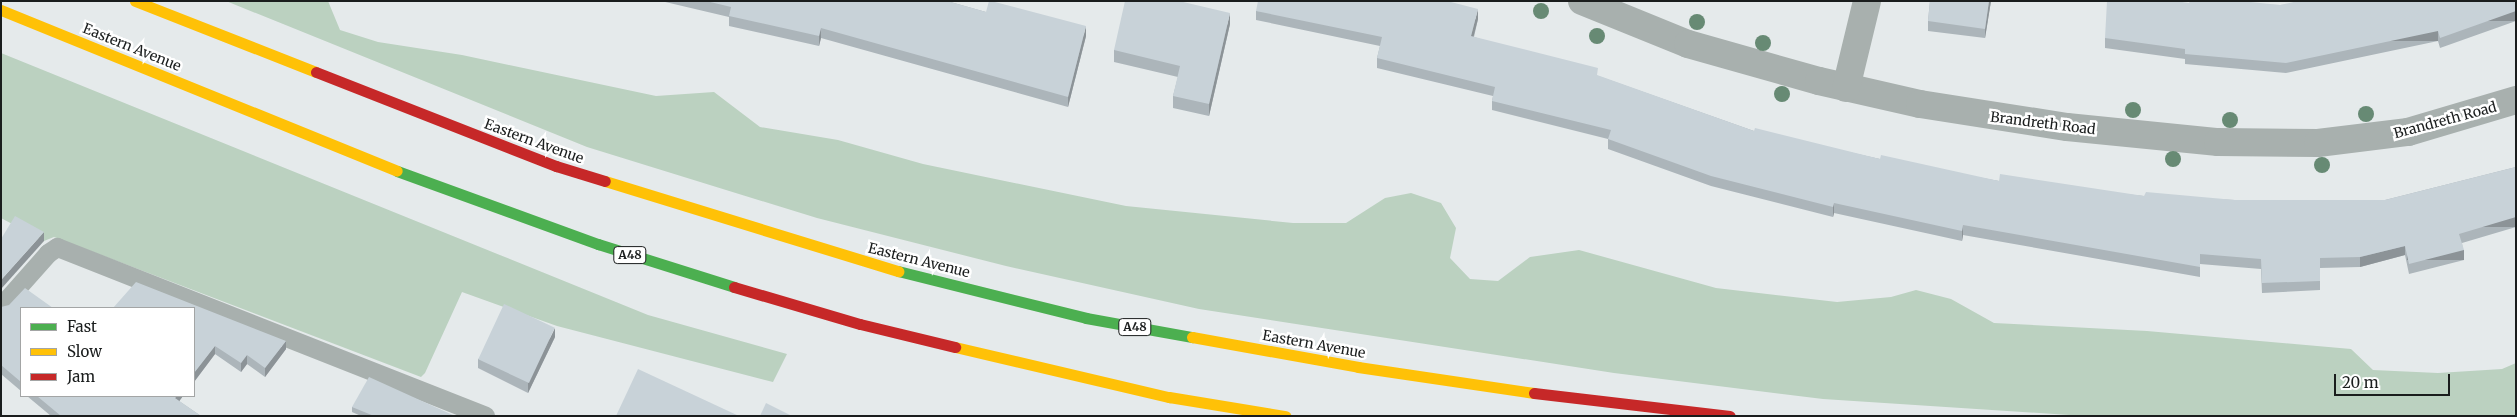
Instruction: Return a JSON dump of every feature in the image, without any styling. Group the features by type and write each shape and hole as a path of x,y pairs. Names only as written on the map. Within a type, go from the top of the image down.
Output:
{"highway":[{"name":"Eastern Avenue","path":"135,1 288,64 556,166 863,262 1086,318 1358,368 1572,398 1730,416"},
{"name":"Eastern Avenue","path":"1,10 397,171 598,244 701,278 860,324 1010,360 1169,397 1285,416"}],"street":[{"name":"Brandreth Road","path":"1582,1 1688,44 1846,88 1920,104 2048,124 2218,142 2279,144 2362,140 2408,132 2516,100"},
{"path":"1846,88 1867,1"}],"lane":[{"path":"1,306 48,253 57,247 486,416"}],"green space":[{"path":"226,1 328,1 340,30 378,42 462,55 656,96 714,92 760,127 838,140 923,164 1126,206 1293,223 1346,223 1385,198 1411,193 1441,203 1456,228 1450,258 1470,279 1498,281 1530,257 1579,250 1716,288 1837,302 1891,297 1916,290 1951,299 1994,323 2147,331 2351,349 2373,370 2438,373 2502,369 2516,363 2516,416 2084,416 1823,399 1614,373 1199,309 1006,266 817,218 587,147"},
{"path":"1,53 648,315 787,354 773,382 557,326 462,292 425,373 421,377 54,237 44,241 1,218"}],"building":[{"path":"706,1 947,1 986,12 989,1 991,1 1086,26 1068,97 821,28 819,36 729,16 731,7"},
{"path":"1125,1 1179,1 1230,13 1209,104 1173,96 1180,66 1114,50"},
{"path":"1258,1 1447,1 1478,9 1471,36 1598,68 1597,75 1754,131 1755,128 1880,159 1881,155 1999,181 2000,174 2144,196 2146,192 2235,200 2385,200 2516,167 2516,217 2459,234 2464,250 2409,264 2405,246 2360,257 2320,258 2320,281 2262,283 2261,259 2200,254 2200,267 1963,225 1962,231 1834,203 1833,207 1711,176 1608,139 1611,130 1492,101 1495,87 1377,58 1382,37 1256,11"},
{"path":"1930,1 1989,1 1985,29 1928,21"},
{"path":"2107,1 2175,1 2189,3 2190,1 2241,1 2280,5 2298,1 2516,1 2516,11 2440,38 2438,31 2286,63 2185,54 2185,49 2105,38"},
{"path":"15,216 44,232 1,280 1,239"},
{"path":"136,282 286,341 265,368 247,355 241,363 215,346 195,372 195,307 114,307"},
{"path":"25,288 52,307 20,307 20,381 1,365 1,307 9,305"},
{"path":"504,304 555,328 529,383 478,359"},
{"path":"638,369 739,416 616,416"},
{"path":"369,377 455,416 374,416 352,407"},
{"path":"38,397 176,397 201,416 61,416"},
{"path":"766,403 792,416 760,416"}],"traffic: fast":[{"path":"397,171 598,244 734,287"},
{"path":"898,271 1086,318 1192,337"}],"traffic: slow":[{"path":"135,1 316,72"},
{"path":"1,10 397,171"},
{"path":"605,181 898,271"},
{"path":"1192,337 1358,367 1534,393"},
{"path":"955,347 1169,397 1285,416"}],"traffic: jam":[{"path":"316,72 556,166 605,181"},
{"path":"734,287 860,324 955,347"},
{"path":"1534,393 1730,416"}]}
